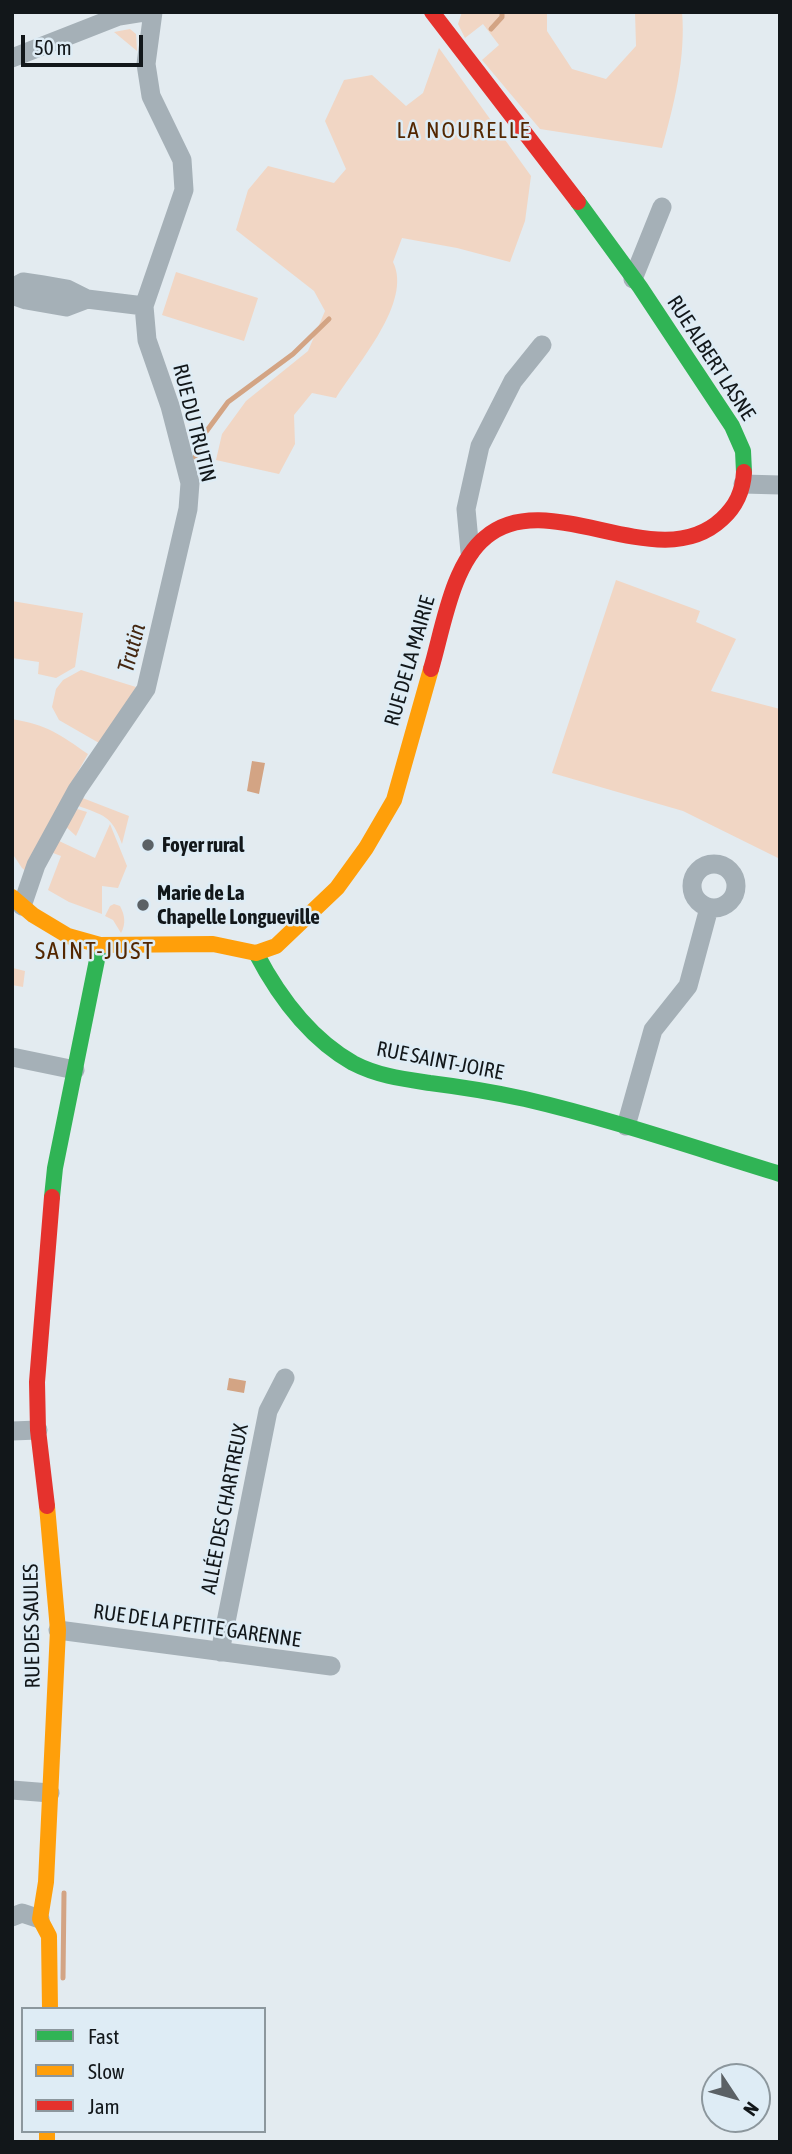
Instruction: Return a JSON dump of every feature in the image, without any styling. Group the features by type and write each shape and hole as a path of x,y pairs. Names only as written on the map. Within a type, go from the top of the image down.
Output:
{"street":[{"path":"12,58 119,16 144,12"},
{"name":"RUE DU TRUTIN","path":"17,902 77,790 146,689 188,509 190,483 170,406 147,340 144,306 184,190 182,160 151,96 146,64 153,12"},
{"name":"RUE ALBERT LASNE","path":"432,12 589,217 680,345 743,446 747,471 738,499 723,522 702,536 672,541 550,522 517,523 492,532 470,552"},
{"path":"633,279 662,207"},
{"path":"12,288 23,282 67,289 86,299 144,306"},
{"path":"12,295 66,307 86,299"},
{"name":"RUE DE LA MAIRIE","path":"256,953 276,946 337,888 366,848 394,800 456,583 470,552 466,509 480,446 513,381 541,345"},
{"path":"743,484 780,485"},
{"path":"17,902 68,936 100,946 213,944 256,953"},
{"path":"626,1126 653,1030 688,986 709,908"},
{"name":"RUE DES SAULES","path":"50,2007 49,1936 40,1919 46,1882 58,1630 38,1430 37,1382 46,1248 55,1168 100,946"},
{"name":"RUE SAINT-JOIRE","path":"256,953 265,974 306,1025 332,1050 373,1073 497,1093 561,1107 780,1174"},
{"path":"12,1056 75,1070"},
{"name":"ALLÉE DES CHARTREUX","path":"220,1652 268,1411 285,1378"},
{"path":"12,1431 38,1430"},
{"name":"RUE DE LA PETITE GARENNE","path":"58,1630 331,1666"},
{"path":"12,1790 50,1793"},
{"path":"12,1917 22,1913 40,1919"}],"shaded area":[{"path":"462,12 547,12 547,31 572,69 606,79 636,46 635,12 682,12 681,63 662,148 540,129 482,60 499,45 483,24 465,38 458,24"},
{"path":"130,29 136,34 137,51 114,32"},
{"path":"439,48 531,176 525,221 510,262 457,248 402,238 393,262 397,278 395,295 380,332 336,398 312,393 294,415 295,444 279,474 216,460 222,434 246,401 308,351 325,311 314,291 236,230 248,190 268,166 334,183 346,169 325,121 344,80 372,75 406,106 423,93"},
{"path":"176,272 258,298 244,341 162,315"},
{"path":"616,580 700,611 696,622 736,639 711,691 780,709 780,859 683,811 552,773"},
{"path":"12,601 83,613 75,667 56,678 38,674 39,662 12,658"},
{"path":"81,670 136,687 126,706 99,743 59,720 52,707 56,689 63,680"},
{"path":"12,719 53,731 88,754 56,810 27,872 12,853"},
{"path":"252,761 265,763 259,794 247,791"},
{"path":"80,797 129,816 122,844 110,821 76,805"},
{"path":"74,808 87,812 76,836 64,825"},
{"path":"110,824 127,866 118,888 102,886 102,914 69,902 48,890 61,856 53,853 57,840 95,858"},
{"path":"114,904 120,906 124,916 121,933 113,920 105,916"},
{"path":"13,968 25,971 23,987 12,985"},
{"path":"229,1378 246,1381 244,1393 227,1390"}],"waterway":[{"path":"491,29 502,17 502,12"},
{"name":"Trutin","path":"195,457 199,452 200,440 228,402 293,354 329,319"},
{"path":"63,1978 64,1893"}],"traffic: fast":[{"path":"578,202 640,287 732,426 743,451 744,472"},
{"path":"52,1197 55,1168 100,945"},
{"path":"256,953 285,1001 309,1029 337,1053 362,1067 400,1078 489,1092 557,1107 780,1174"}],"traffic: slow":[{"path":"256,953 276,946 337,888 366,848 394,800 431,669"},
{"path":"12,897 33,915 68,936 100,945 213,944 256,953"},
{"path":"47,1506 58,1630 46,1882 40,1919 49,1936 50,2007"},
{"path":"47,2133 47,2142"}],"traffic: jam":[{"path":"432,12 578,202"},
{"path":"431,669 457,580 474,549 486,537 512,523 540,520 667,540 696,535 722,519 731,509 738,498 744,472"},
{"path":"47,1506 38,1430 37,1382 52,1197"}],"place":[{"name":"Foyer rural","path":"148,845"},
{"name":"Marie de La Chapelle Longueville","path":"143,905"}],"district":[{"name":"LA NOURELLE","path":"464,131"},
{"name":"SAINT-JUST","path":"95,951"}]}
